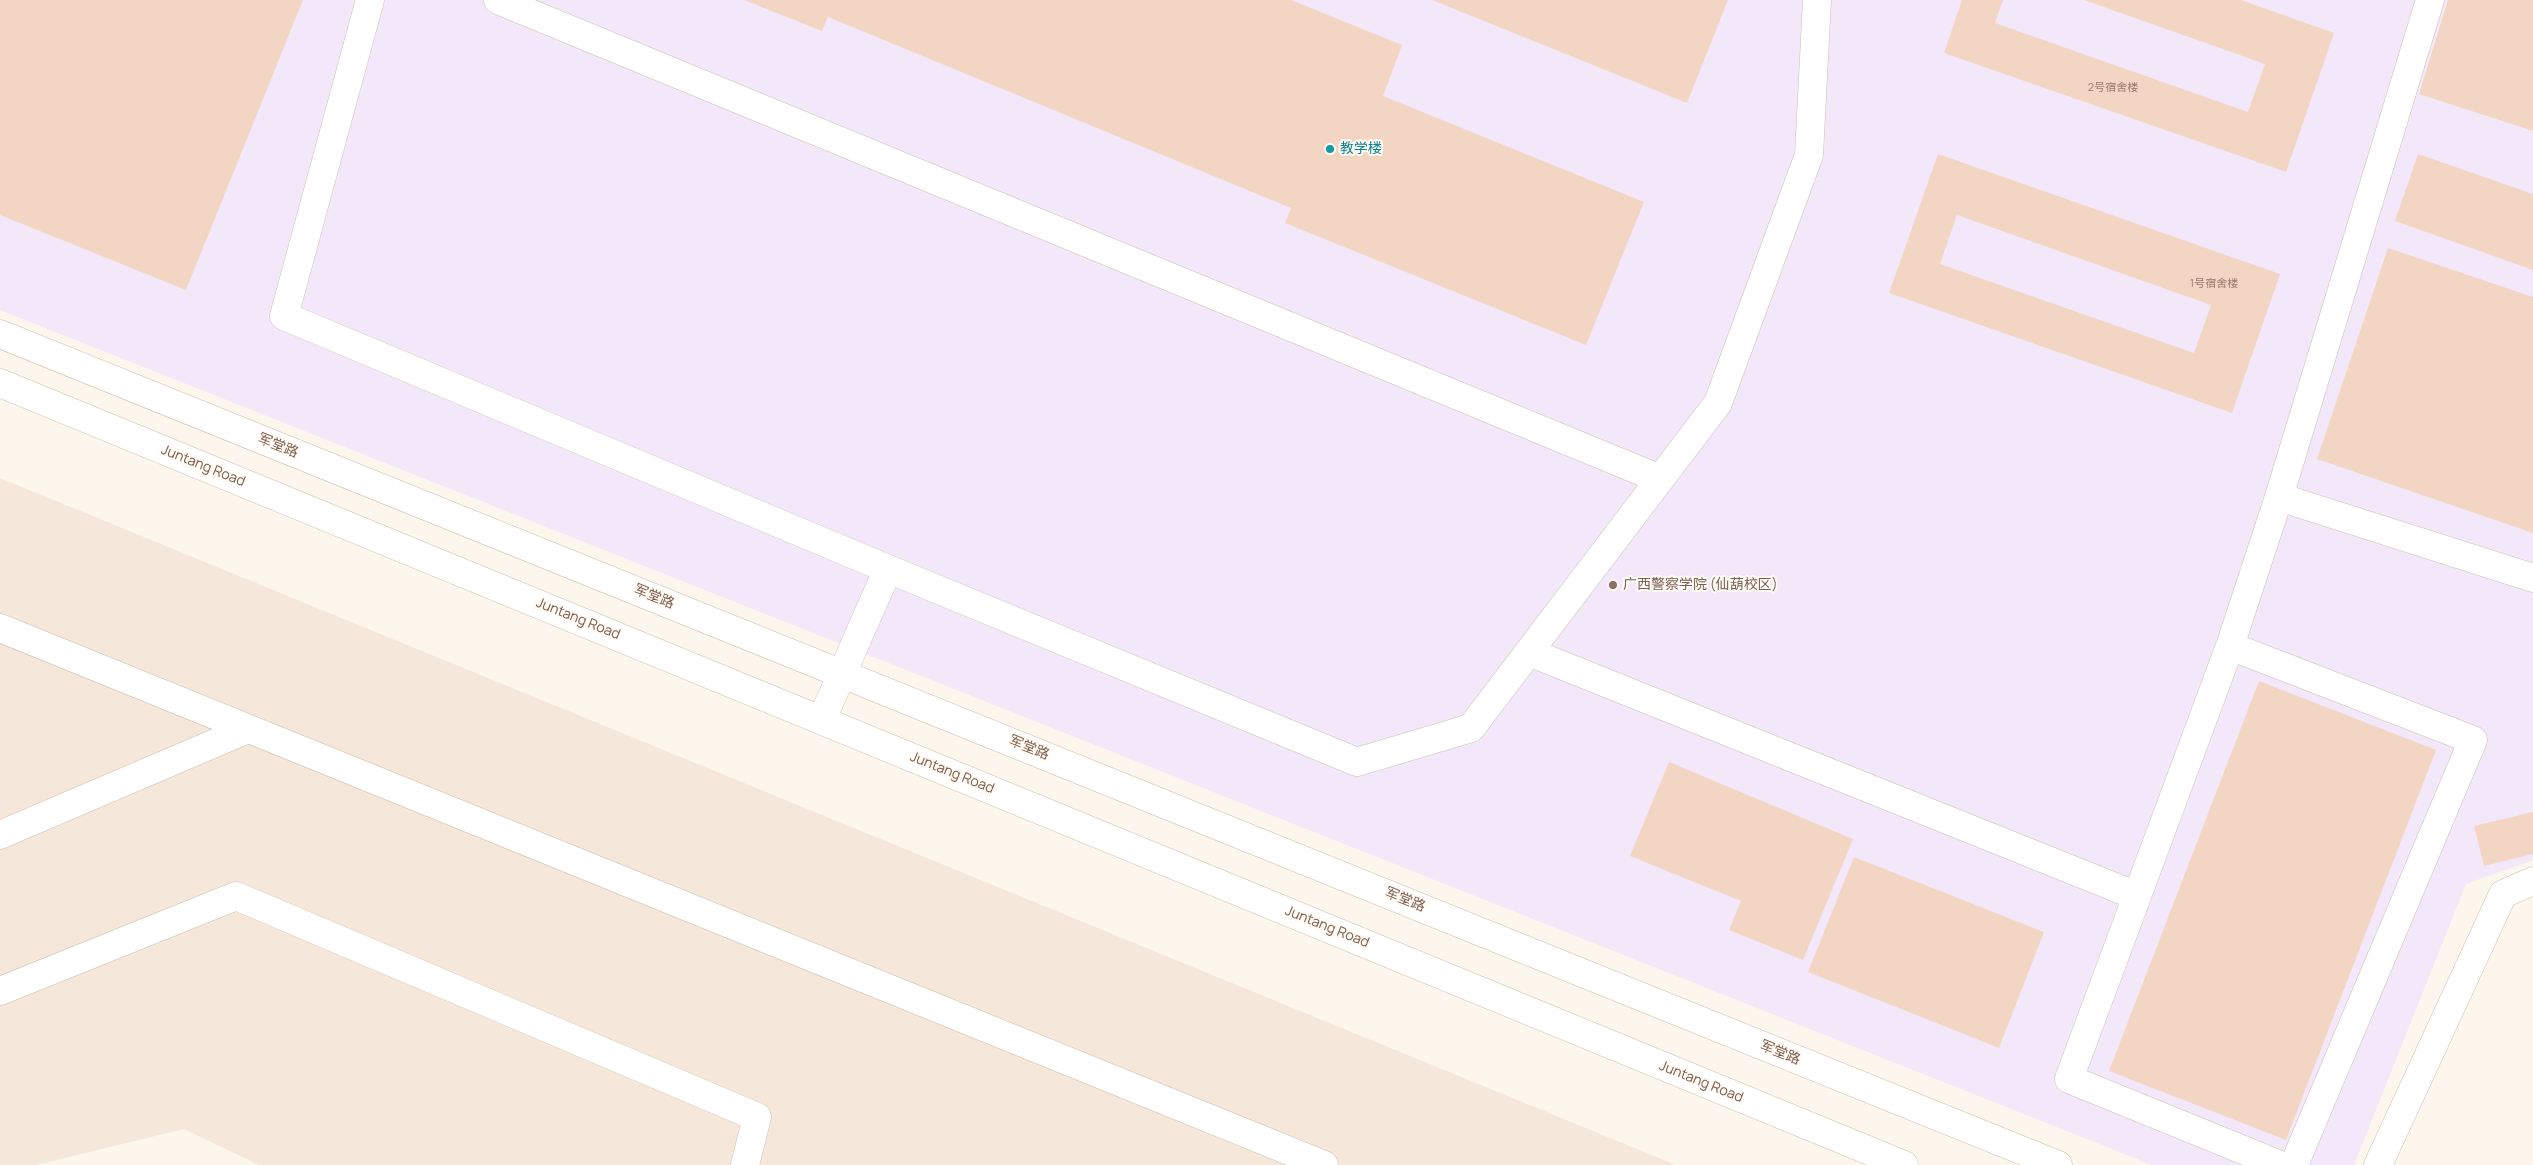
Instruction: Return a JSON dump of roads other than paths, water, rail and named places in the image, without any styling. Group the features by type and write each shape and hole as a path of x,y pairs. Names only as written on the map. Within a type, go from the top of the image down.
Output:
{"street":[{"path":"370,0 284,316 888,569 1357,762 1471,728 1718,403 1809,155 1817,0"},
{"path":"498,0 1660,479"},
{"path":"2280,1165 2069,1079 2230,646 2279,497 2430,0"},
{"name":"军堂路","path":"0,334 2058,1165"},
{"name":"Juntang Road","path":"0,383 1904,1165"},
{"path":"2279,497 2533,578"},
{"path":"822,719 888,569"},
{"path":"0,628 1324,1165"},
{"path":"2230,646 2473,740 2294,1165"},
{"path":"1529,652 2137,896"},
{"path":"0,834 248,728"},
{"path":"2378,1165 2503,894 2533,882"},
{"path":"0,991 236,896 757,1117 745,1165"}],"place":[{"name":"教学楼","path":"1330,149"},
{"name":"广西警察学院 (仙葫校区)","path":"1613,585"}]}
